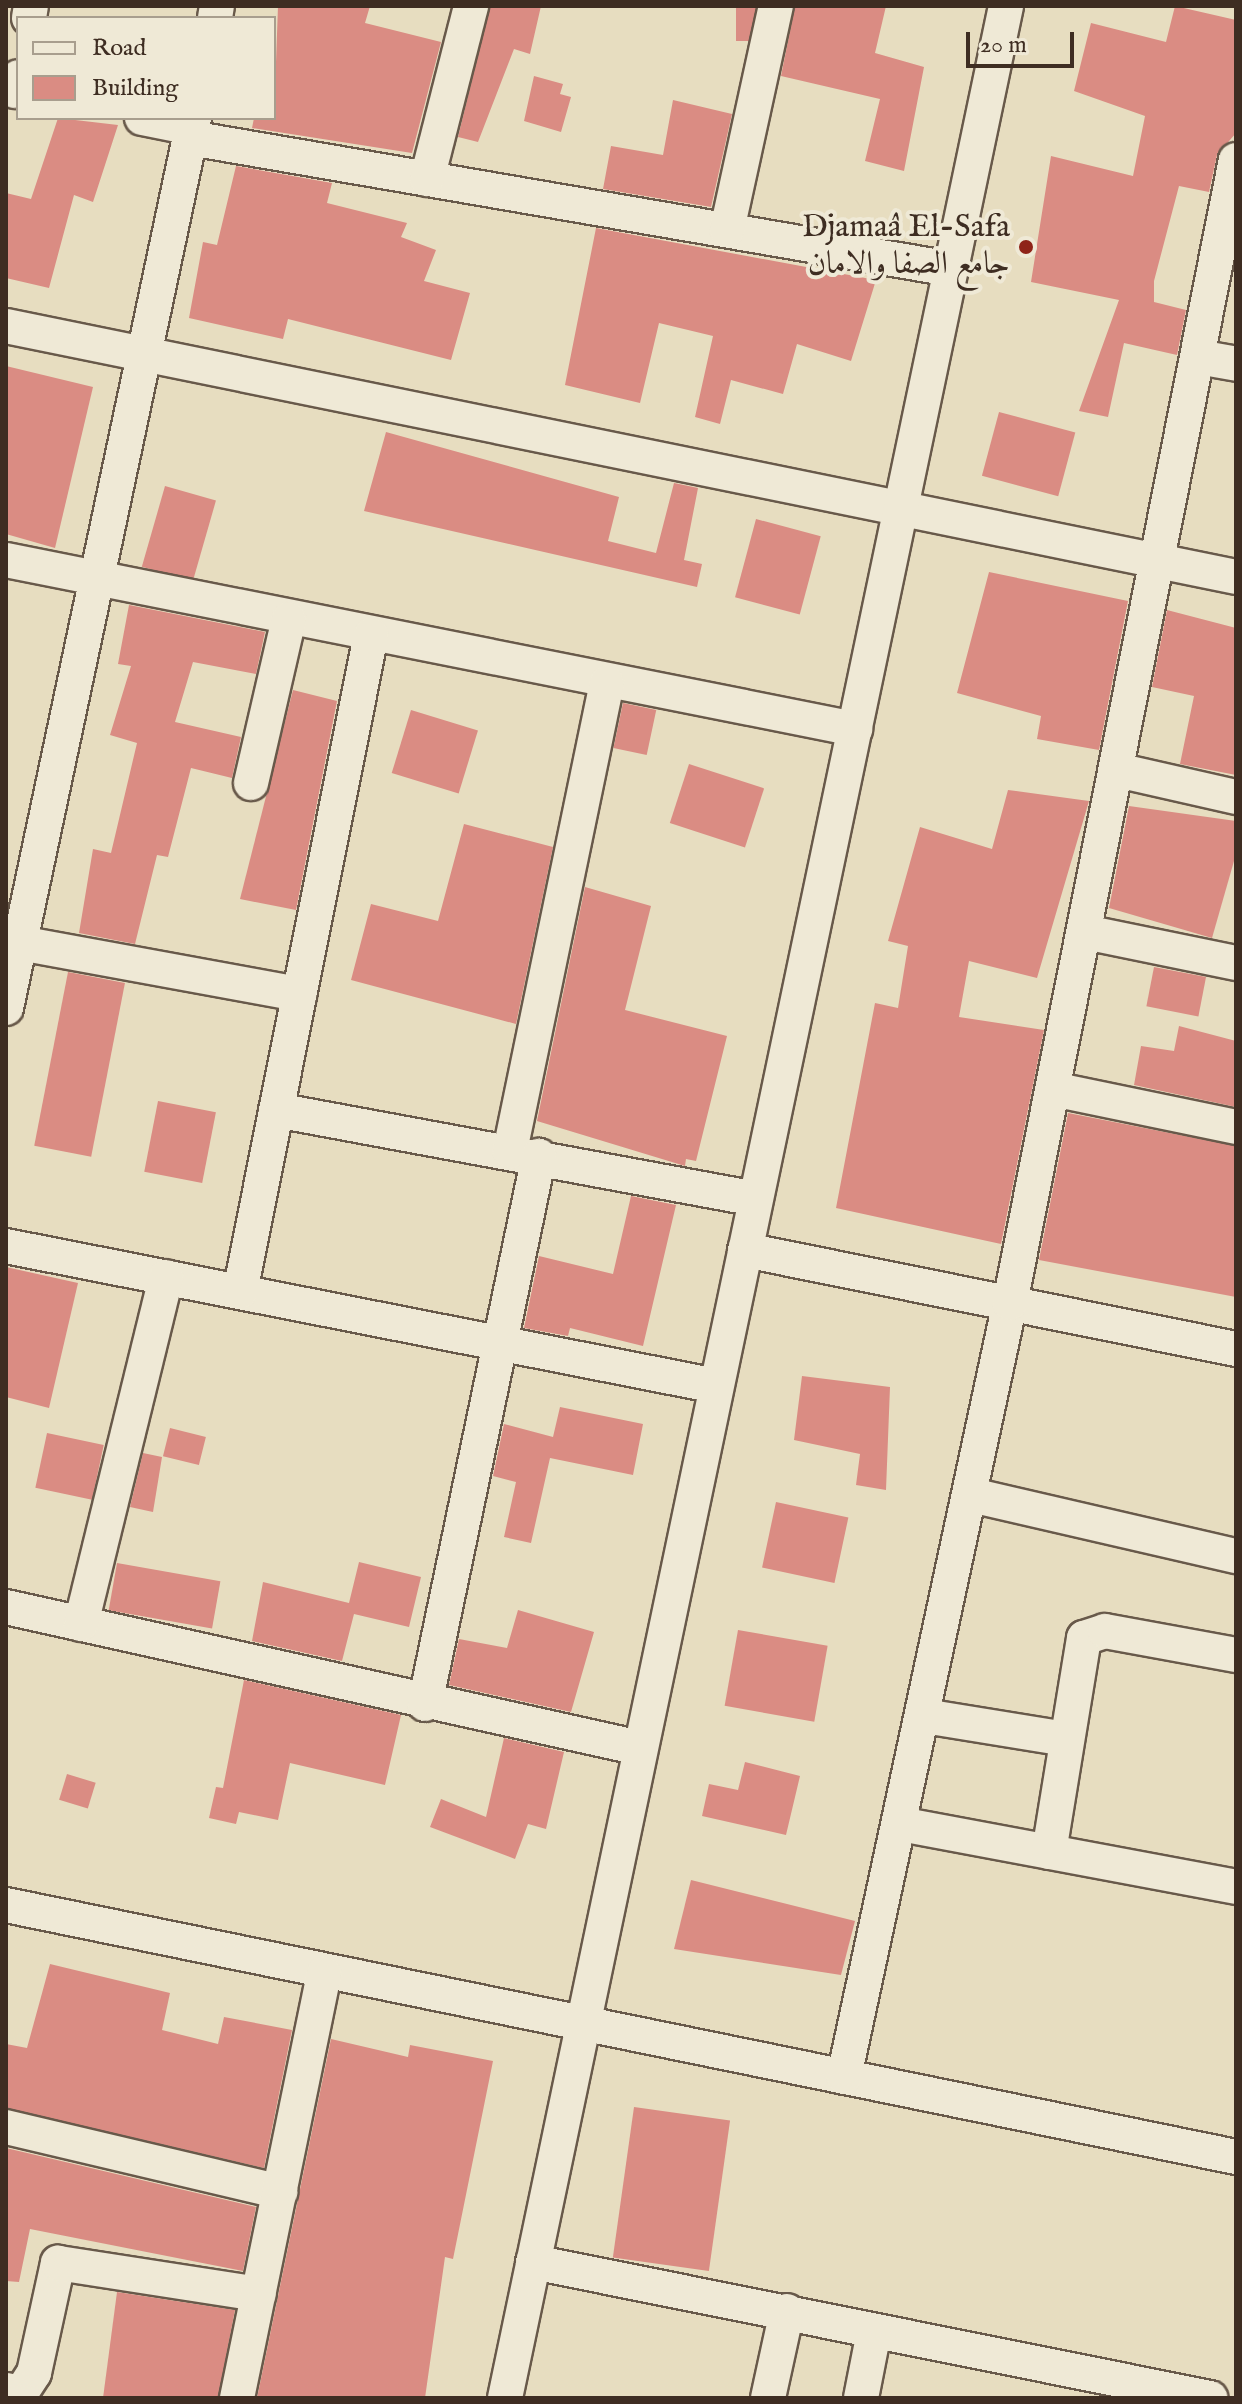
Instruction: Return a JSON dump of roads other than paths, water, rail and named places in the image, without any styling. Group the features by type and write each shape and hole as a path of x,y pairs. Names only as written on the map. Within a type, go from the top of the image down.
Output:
{"street":[{"path":"427,179 471,6"},
{"path":"727,230 776,6"},
{"path":"505,2398 1006,6"},
{"path":"152,120 427,179 951,269"},
{"path":"6,1008 192,128"},
{"path":"844,2077 971,1495 1198,357 1228,250 1236,160"},
{"path":"6,326 1236,577"},
{"path":"1198,357 1236,364"},
{"path":"6,560 607,683 855,729"},
{"path":"251,783 289,619"},
{"path":"240,1292 371,635"},
{"path":"425,1704 502,1344 524,1153 607,683"},
{"path":"1117,770 1236,797"},
{"path":"1085,932 1236,963"},
{"path":"20,943 299,994"},
{"path":"1053,1089 1236,1127"},
{"path":"276,1110 524,1153 755,1199"},
{"path":"6,1246 716,1386"},
{"path":"745,1250 1236,1349"},
{"path":"81,1624 166,1277"},
{"path":"971,1495 1236,1556"},
{"path":"6,1607 425,1704 640,1748"},
{"path":"1049,1852 1084,1638 1105,1631 1236,1655"},
{"path":"924,1716 1066,1739"},
{"path":"900,1824 1236,1887"},
{"path":"6,1905 324,1974 1236,2157"},
{"path":"237,2398 324,1974"},
{"path":"6,2127 280,2192"},
{"path":"533,2262 787,2311 1115,2389 1210,2398"},
{"path":"6,2390 21,2393 34,2373 58,2263 259,2294"},
{"path":"768,2398 787,2311"},
{"path":"861,2398 874,2332"}],"place":[{"name":"Djamaâ El-Safa جامع الصفا والامان","path":"1026,247"}]}
